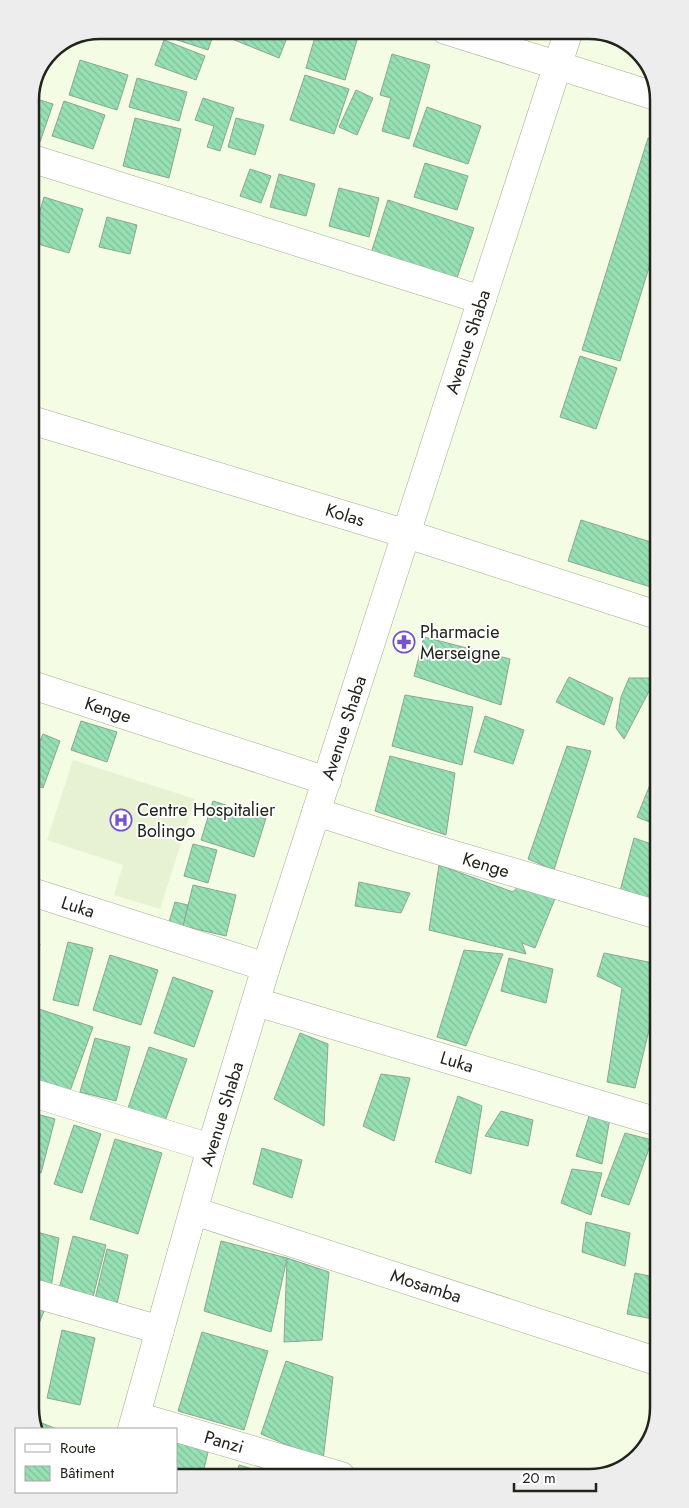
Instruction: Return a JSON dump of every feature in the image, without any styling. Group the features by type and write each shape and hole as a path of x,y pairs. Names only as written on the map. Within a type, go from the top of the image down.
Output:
{"street":[{"path":"473,39 650,94"},
{"name":"Avenue Shaba","path":"134,1423 211,1148 266,967 566,39"},
{"path":"39,161 482,300"},
{"name":"Kolas","path":"39,422 407,534 650,613"},
{"name":"Kenge","path":"39,687 327,781"},
{"name":"Kenge","path":"316,812 650,913"},
{"name":"Luka","path":"39,894 266,967"},
{"name":"Luka","path":"256,1002 650,1120"},
{"path":"39,1095 211,1148"},
{"name":"Mosamba","path":"194,1211 650,1359"},
{"path":"39,1294 160,1330"},
{"name":"Panzi","path":"134,1423 154,1428"},
{"name":"Panzi","path":"178,1434 315,1469"}],"shaded area":[{"name":"Centre Hospitalier Bolingo","path":"73,760 195,799 160,909 114,895 123,865 47,840"}],"building":[{"path":"174,39 212,39 208,50"},
{"path":"232,39 286,39 279,58"},
{"path":"314,39 357,40 345,80 306,68"},
{"path":"164,40 205,56 196,80 155,65"},
{"path":"392,54 430,65 409,139 382,131 391,98 380,95"},
{"path":"80,60 128,75 117,110 69,95"},
{"path":"305,75 349,89 334,134 290,120"},
{"path":"137,78 187,92 179,121 129,107"},
{"path":"356,90 373,98 357,135 339,127"},
{"path":"203,98 234,108 220,151 207,147 214,126 195,120"},
{"path":"39,100 53,104 39,142"},
{"path":"64,101 105,115 93,149 52,136"},
{"path":"427,107 481,126 468,164 413,146"},
{"path":"135,118 181,129 169,178 123,166"},
{"path":"236,118 264,125 255,155 228,147"},
{"path":"648,138 650,139 650,264 620,361 582,350"},
{"path":"425,163 468,176 457,210 414,197"},
{"path":"250,169 271,176 261,203 240,196"},
{"path":"279,174 315,184 306,216 270,207"},
{"path":"339,188 379,198 369,237 329,226"},
{"path":"44,197 83,209 69,253 39,244 39,214"},
{"path":"388,200 474,228 456,281 371,253"},
{"path":"107,217 137,225 130,254 99,247"},
{"path":"580,356 617,368 596,429 560,417"},
{"path":"581,520 650,542 650,587 568,561"},
{"path":"424,637 510,659 501,705 414,676"},
{"path":"569,677 613,698 604,725 556,702"},
{"path":"629,678 650,678 650,689 624,739 616,728 621,697"},
{"path":"405,695 473,707 462,765 392,746"},
{"path":"485,716 524,730 513,764 474,752"},
{"path":"81,721 117,732 107,762 71,750"},
{"path":"43,734 60,741 43,788 39,787 40,741"},
{"path":"567,746 591,751 554,870 528,859"},
{"path":"390,756 455,773 446,835 375,811"},
{"path":"650,784 650,822 637,817"},
{"path":"213,801 266,818 254,857 201,840"},
{"path":"634,838 650,844 650,900 620,891"},
{"path":"193,844 217,850 208,883 184,876"},
{"path":"439,865 513,892 521,883 558,891 535,948 522,943 526,954 429,930"},
{"path":"359,882 410,893 401,913 355,906"},
{"path":"193,885 236,895 226,936 183,926"},
{"path":"175,902 188,905 183,926 169,922"},
{"path":"68,942 93,948 78,1006 53,1000"},
{"path":"464,950 503,954 466,1046 437,1037"},
{"path":"604,953 650,962 650,1026 635,1088 607,1082 622,988 597,976"},
{"path":"110,955 158,970 141,1025 93,1010"},
{"path":"509,958 553,969 546,1003 501,991"},
{"path":"173,977 213,991 194,1047 154,1033"},
{"path":"39,1009 93,1027 70,1091 39,1080"},
{"path":"300,1033 328,1044 324,1126 274,1099"},
{"path":"95,1038 130,1047 116,1101 80,1092"},
{"path":"149,1047 187,1059 164,1124 127,1111"},
{"path":"381,1074 410,1078 394,1141 363,1126"},
{"path":"458,1096 482,1106 471,1174 435,1162"},
{"path":"591,1110 610,1118 602,1164 576,1156"},
{"path":"501,1111 533,1120 528,1146 485,1136"},
{"path":"39,1115 55,1119 41,1173 39,1172"},
{"path":"74,1125 101,1134 82,1193 54,1184"},
{"path":"625,1133 650,1139 650,1146 629,1205 601,1196"},
{"path":"115,1139 162,1153 138,1234 90,1219"},
{"path":"262,1148 302,1160 292,1198 253,1184"},
{"path":"572,1169 602,1173 591,1215 561,1203"},
{"path":"586,1222 630,1233 625,1266 582,1252"},
{"path":"39,1233 59,1238 51,1287 39,1283"},
{"path":"73,1236 106,1245 93,1297 59,1289"},
{"path":"221,1241 287,1258 271,1332 204,1311"},
{"path":"107,1249 128,1255 116,1308 94,1303"},
{"path":"287,1258 329,1272 322,1340 284,1342"},
{"path":"635,1273 650,1276 650,1318 627,1314"},
{"path":"39,1309 44,1311 39,1324"},
{"path":"62,1330 95,1338 80,1405 47,1398"},
{"path":"202,1332 268,1351 244,1430 178,1411"},
{"path":"286,1361 333,1377 323,1460 261,1434"},
{"path":"41,1423 54,1428 42,1428"},
{"path":"179,1437 210,1444 204,1469 178,1469"},
{"path":"239,1465 253,1469 238,1469"}],"place":[{"name":"Pharmacie Merseigne","path":"404,642"},
{"name":"Centre Hospitalier Bolingo","path":"121,820"}]}
